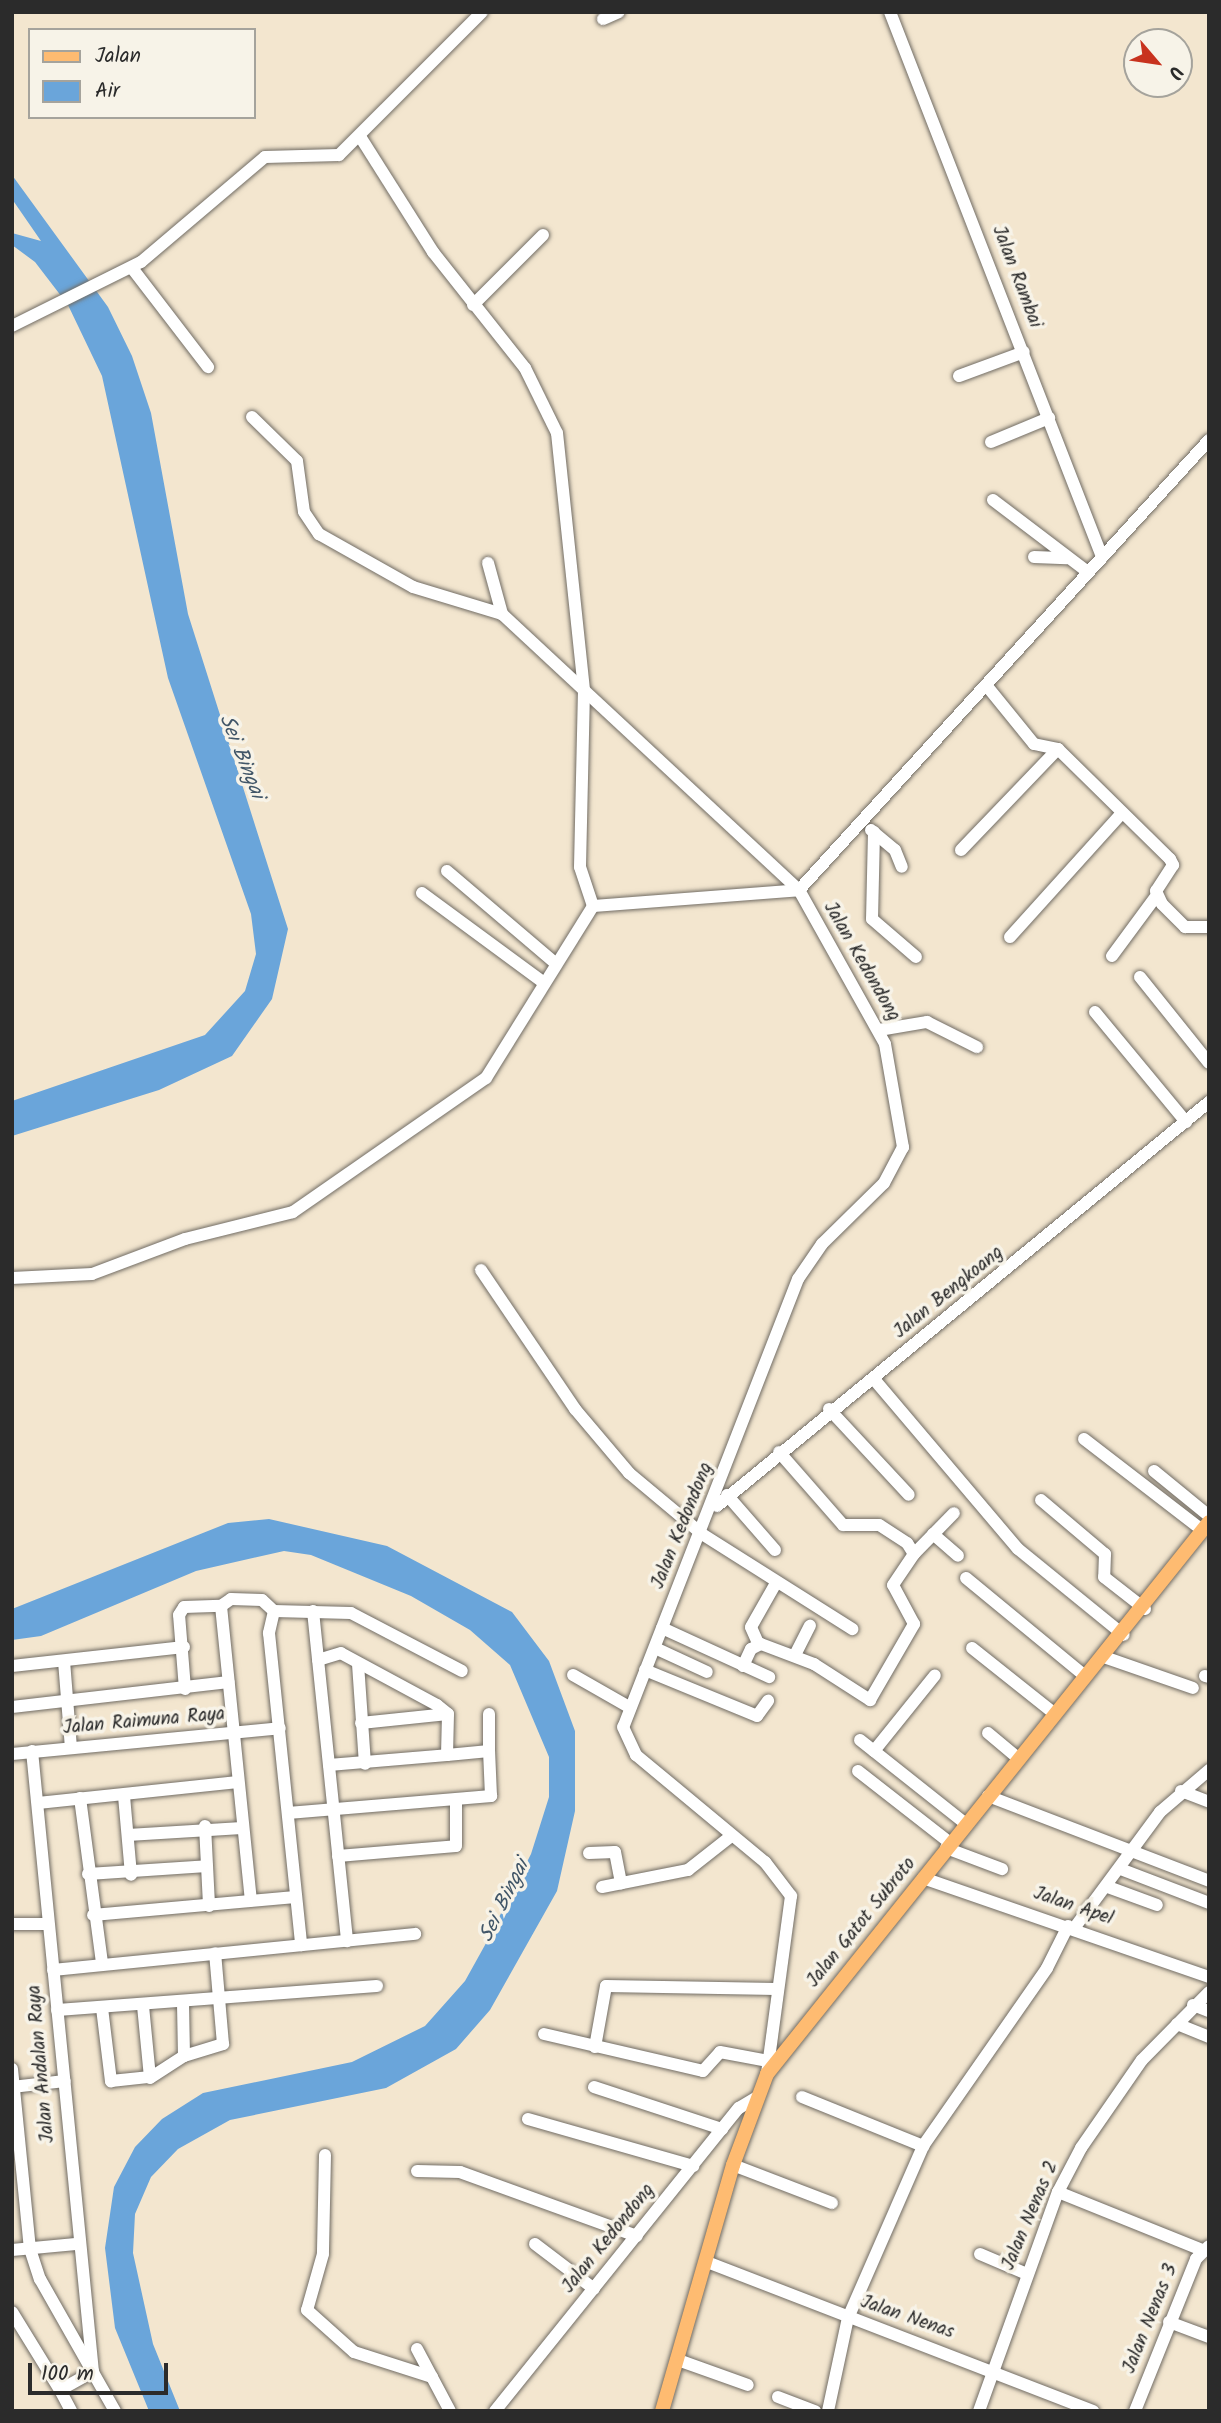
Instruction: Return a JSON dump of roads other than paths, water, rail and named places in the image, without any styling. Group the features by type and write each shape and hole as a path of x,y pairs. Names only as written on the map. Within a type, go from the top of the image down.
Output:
{"main road":[{"name":"Jalan Gatot Subroto","path":"662,2411 733,2165 767,2067 923,1878 1017,1757 1084,1676 1124,1635 1205,1526"}],"street":[{"path":"12,326 54,309 127,270 253,164 281,152 328,158 361,138 482,12"},
{"path":"604,19 620,12"},
{"name":"Jalan Rambai","path":"890,12 1102,556"},
{"path":"361,138 473,305 525,368 557,433 584,690 580,867 593,906"},
{"path":"473,305 543,235"},
{"path":"127,270 208,367"},
{"path":"959,376 1024,352"},
{"name":"Jalan Kedondong","path":"252,417 296,461 304,512 327,541 433,596 502,614 799,890 879,1030 903,1147 884,1182 798,1279 712,1512 629,1707 624,1741 730,1837 765,1862 791,1896 767,2067"},
{"path":"991,442 1049,418"},
{"path":"593,906 799,890 1209,440"},
{"path":"993,500 1088,572"},
{"path":"1034,556 1067,558"},
{"path":"488,563 502,614"},
{"path":"986,685 1034,744 1058,749 1172,865 1157,895 1112,956"},
{"path":"961,850 1058,749"},
{"path":"1010,937 1122,813"},
{"path":"859,822 895,850 902,867"},
{"path":"874,832 872,919 916,957"},
{"path":"447,871 555,963"},
{"path":"422,893 544,983"},
{"path":"1157,895 1185,927 1209,927"},
{"path":"12,1278 92,1274 185,1238 293,1212 486,1078 555,963 593,906"},
{"path":"1140,977 1209,1063"},
{"path":"1095,1012 1186,1122"},
{"path":"879,1030 926,1022 977,1047"},
{"name":"Jalan Bengkoang","path":"712,1512 727,1495 829,1409 873,1378 1209,1102"},
{"path":"481,1270 611,1455 702,1534 852,1629"},
{"path":"873,1378 1018,1549 1124,1635"},
{"path":"829,1409 909,1495"},
{"path":"1084,1439 1205,1526"},
{"path":"779,1452 843,1525 894,1531 914,1554"},
{"path":"1154,1471 1209,1516"},
{"path":"727,1495 775,1550"},
{"path":"1041,1500 1105,1554 1104,1577 1145,1609"},
{"path":"776,1583 751,1627 758,1643 795,1656 870,1700 913,1627 893,1585 914,1554 954,1513"},
{"path":"933,1534 958,1556"},
{"path":"966,1578 1084,1676"},
{"path":"185,1689 181,1610 220,1606 256,1598 274,1611 351,1613 462,1671"},
{"path":"220,1606 251,1900"},
{"path":"274,1611 269,1633 301,1945"},
{"path":"313,1611 347,1941"},
{"path":"795,1656 810,1626"},
{"path":"662,1628 769,1677"},
{"path":"743,1666 758,1643"},
{"path":"12,1666 184,1647"},
{"path":"656,1648 707,1672"},
{"path":"972,1648 1055,1714"},
{"path":"318,1660 341,1653 448,1714"},
{"path":"1104,1657 1193,1688"},
{"path":"64,1661 71,1748"},
{"path":"358,1664 365,1763"},
{"path":"645,1670 757,1716 768,1701"},
{"path":"573,1675 629,1707"},
{"path":"874,1751 936,1675"},
{"path":"12,1707 229,1682"},
{"path":"361,1723 448,1714"},
{"path":"447,1755 448,1714"},
{"path":"288,1813 490,1798 489,1714"},
{"name":"Jalan Raimuna Raya","path":"12,1754 280,1728"},
{"path":"988,1733 1017,1757"},
{"path":"860,1740 966,1824"},
{"name":"Jalan Andalan Raya","path":"32,1751 47,1924 65,2081 76,2244 93,2372"},
{"path":"329,1765 489,1751"},
{"path":"828,2411 848,2318 923,2146 1047,1968 1071,1926 1123,1870 1181,1791 1209,1770"},
{"path":"859,1771 948,1845 1002,1869"},
{"path":"38,1803 238,1782"},
{"path":"1181,1791 1209,1802"},
{"path":"124,1796 131,1875"},
{"path":"988,1796 1039,1821 1136,1852 1209,1881"},
{"path":"80,1798 93,1915 102,1962"},
{"path":"338,1856 456,1846 456,1801"},
{"path":"128,1835 205,1826 242,1828"},
{"path":"205,1826 209,1906"},
{"path":"602,1887 688,1870 730,1837"},
{"path":"589,1853 615,1852 621,1883"},
{"path":"88,1874 131,1875 206,1866"},
{"path":"1123,1870 1209,1903"},
{"name":"Jalan Apel","path":"923,1878 1071,1926 1209,1977"},
{"path":"1108,1887 1157,1905"},
{"path":"93,1915 295,1896"},
{"path":"12,1924 47,1924"},
{"path":"53,1970 102,1962 415,1934"},
{"path":"102,2008 111,2081 148,2077 184,2056 223,2044 223,1998 215,1953"},
{"path":"57,2010 183,2003 377,1986"},
{"path":"595,2047 606,1986 776,1989"},
{"name":"Jalan Nenas 2","path":"979,2411 991,2368 1058,2192 1112,2099 1193,2005 1209,1992"},
{"path":"183,2003 184,2056"},
{"path":"1193,2005 1209,2011"},
{"path":"143,2006 148,2077"},
{"path":"1177,2024 1209,2037"},
{"path":"544,2034 703,2071 720,2052 767,2067"},
{"path":"12,2069 30,2249 40,2279 115,2411"},
{"path":"13,2087 65,2081"},
{"path":"594,2087 722,2129"},
{"name":"Jalan Kedondong","path":"495,2411 722,2129 757,2097"},
{"path":"802,2097 923,2146"},
{"path":"528,2119 692,2166"},
{"path":"325,2155 323,2254 307,2309 354,2352 432,2377"},
{"path":"733,2165 832,2203"},
{"path":"417,2171 460,2172 637,2236"},
{"path":"1058,2192 1206,2248"},
{"path":"12,2250 76,2244"},
{"path":"535,2244 594,2289"},
{"name":"Jalan Nenas 3","path":"1135,2411 1169,2322 1206,2248"},
{"path":"980,2253 1027,2274"},
{"name":"Jalan Nenas","path":"707,2262 848,2318 991,2368 1093,2411"},
{"path":"12,2312 71,2411"},
{"path":"1169,2322 1209,2337"},
{"path":"417,2350 450,2411"},
{"path":"678,2360 748,2385"},
{"path":"60,2390 93,2372"},
{"path":"778,2397 815,2411"}],"water":[{"name":"Sei Bingai","path":"12,175 108,307 132,356 151,413 188,614 288,929 272,999 232,1056 159,1090 12,1136 12,1101 205,1035 245,991 256,954 251,914 168,678 102,376 68,305 35,262 12,245 12,233 41,241 12,199"},
{"name":"Sei Bingai","path":"269,1519 387,1546 512,1612 549,1661 575,1731 575,1811 557,1891 490,2010 456,2049 386,2088 230,2120 178,2149 151,2177 135,2214 133,2253 153,2344 180,2411 149,2411 115,2328 105,2248 114,2187 135,2147 162,2119 203,2093 352,2062 425,2026 465,1981 485,1945 531,1854 549,1797 549,1757 510,1665 470,1630 411,1596 311,1555 284,1551 196,1571 41,1636 12,1640 12,1609 228,1523"}]}
